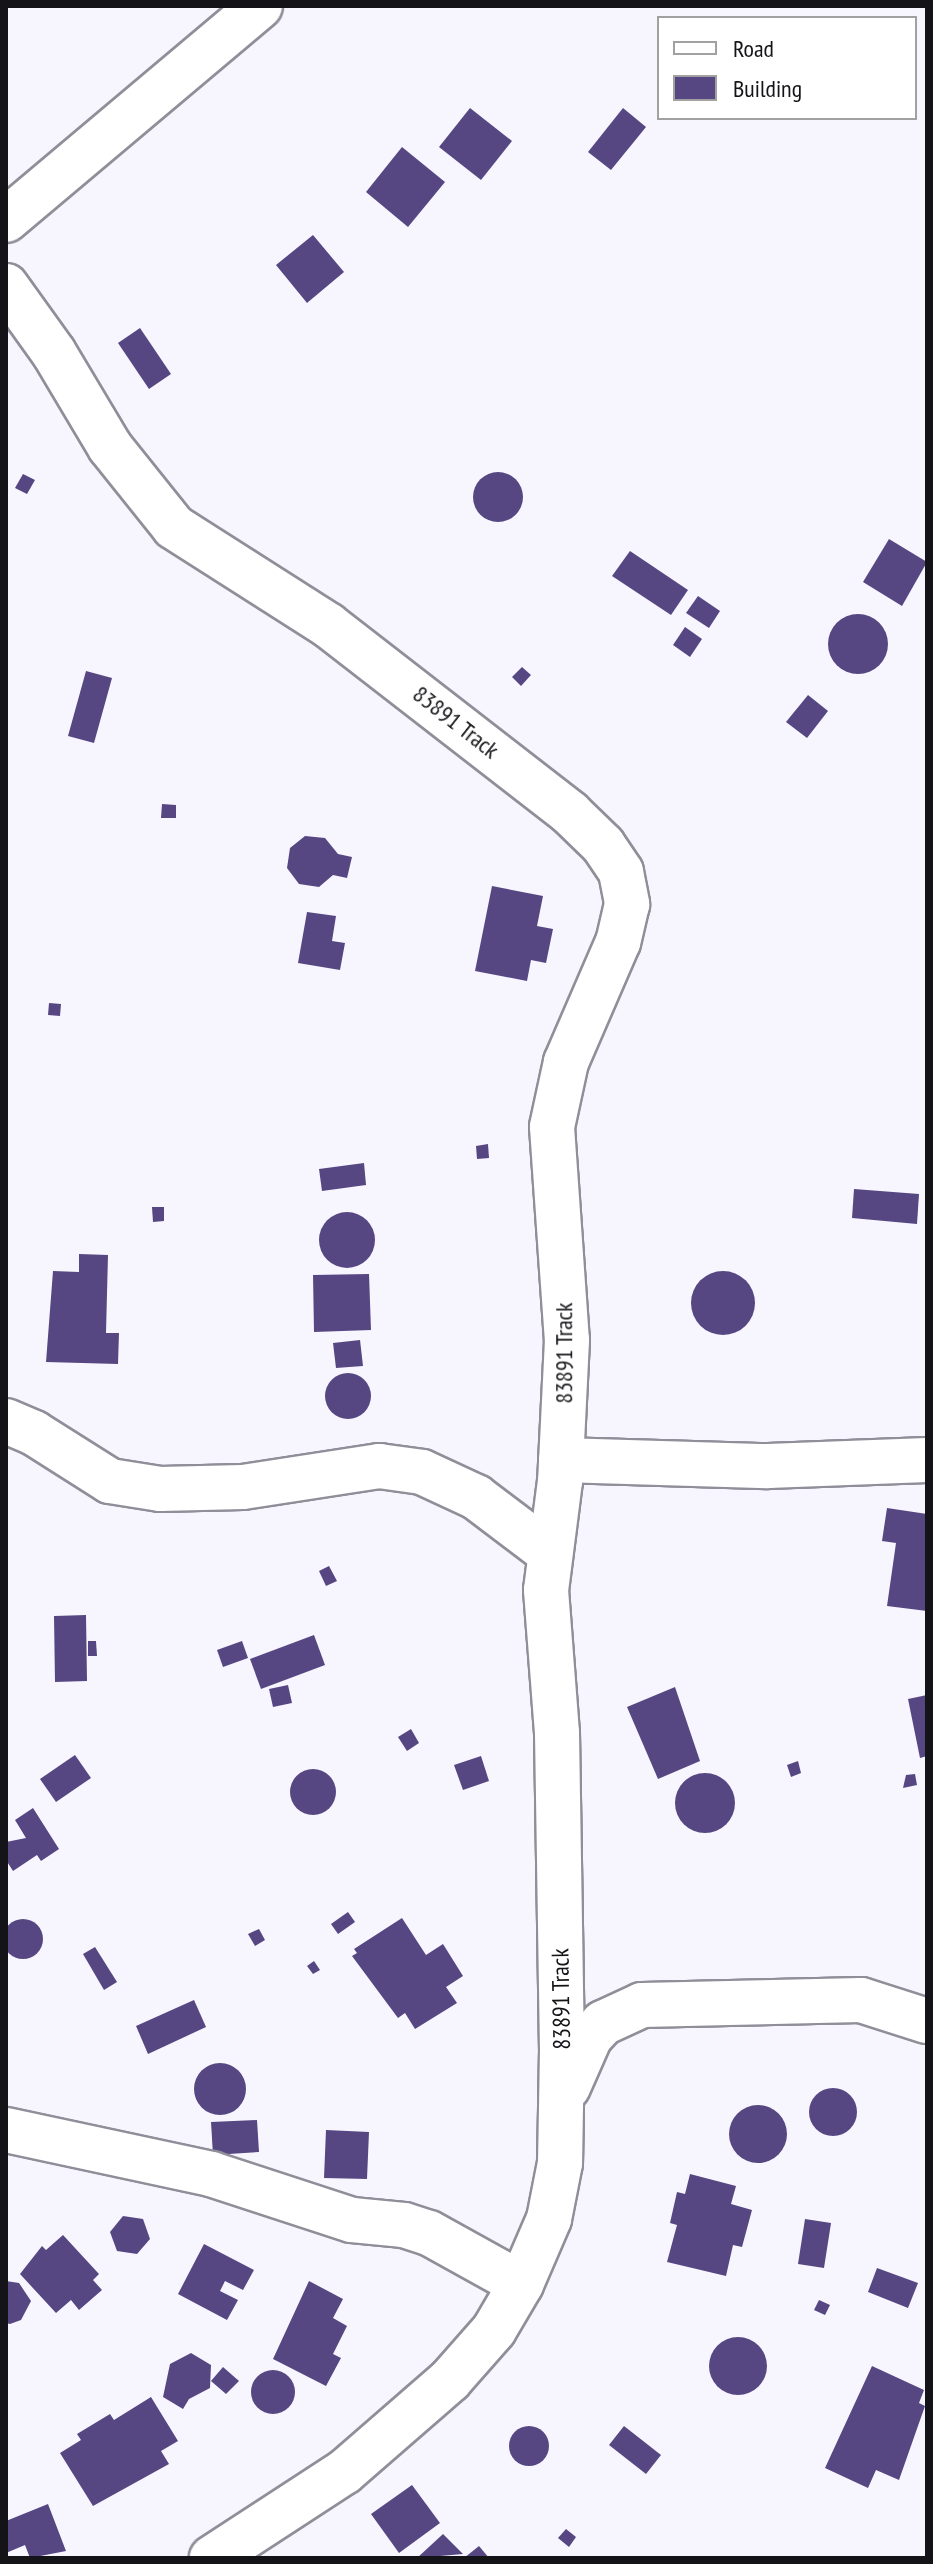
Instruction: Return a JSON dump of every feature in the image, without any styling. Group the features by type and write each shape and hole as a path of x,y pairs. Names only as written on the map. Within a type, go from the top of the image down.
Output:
{"street":[{"path":"6,220 260,6"},
{"name":"83891 Track","path":"6,286 54,353 110,447 174,527 328,625 406,682 570,813 621,872 627,904 618,942 566,1062 552,1127 567,1340 561,1460 546,1590 557,1733 561,2111 560,2163 549,2219 521,2284 494,2330 450,2380 344,2472 212,2558"},
{"path":"6,1421 34,1433 110,1481 160,1489 243,1487 379,1466 422,1472 476,1497 550,1553"},
{"path":"561,1460 768,1466 927,1460"},
{"path":"561,2111 590,2037 603,2023 642,2005 861,2000 927,2021"},
{"path":"6,2130 211,2174 352,2220 404,2225 521,2284"}],"building":[{"path":"470,108 512,141 481,180 439,147"},
{"path":"623,108 646,127 611,170 588,152"},
{"path":"402,147 445,182 408,227 366,192"},
{"path":"313,235 344,272 307,303 276,265"},
{"path":"140,328 171,374 149,389 118,343"},
{"path":"498,472 515,480 523,497 515,514 498,522 481,514 473,497 481,480"},
{"path":"23,474 35,480 27,494 15,488"},
{"path":"889,539 927,562 902,606 863,582"},
{"path":"630,551 688,590 671,615 612,576"},
{"path":"698,596 720,611 709,628 686,613"},
{"path":"858,614 879,623 888,644 879,665 858,674 837,665 828,644 837,623"},
{"path":"685,627 702,639 690,657 673,645"},
{"path":"522,667 531,675 521,686 512,677"},
{"path":"86,671 112,678 94,743 68,736"},
{"path":"808,695 828,711 807,738 786,722"},
{"path":"162,804 176,805 176,818 161,818"},
{"path":"305,836 325,838 338,854 352,857 347,878 333,875 319,887 299,884 287,868 290,848"},
{"path":"492,886 543,896 537,926 553,929 546,963 531,960 527,981 475,971"},
{"path":"307,912 336,916 332,941 345,943 340,970 298,963"},
{"path":"49,1003 61,1004 60,1016 48,1015"},
{"path":"488,1144 489,1158 477,1159 476,1146"},
{"path":"364,1163 366,1185 322,1191 319,1169"},
{"path":"854,1189 919,1194 917,1224 852,1218"},
{"path":"152,1207 164,1207 164,1221 153,1222"},
{"path":"347,1212 367,1220 375,1240 367,1260 347,1268 327,1260 319,1240 327,1220"},
{"path":"79,1254 108,1255 106,1333 119,1333 118,1364 46,1362 53,1271 79,1272"},
{"path":"723,1271 735,1273 746,1280 753,1291 753,1315 746,1326 735,1333 723,1335 711,1333 700,1326 693,1315 691,1303 693,1291 700,1280 711,1273"},
{"path":"369,1274 371,1330 314,1332 313,1275"},
{"path":"360,1340 363,1366 336,1368 333,1343"},
{"path":"348,1373 364,1380 371,1396 364,1412 348,1419 332,1412 325,1396 332,1380"},
{"path":"887,1508 927,1514 927,1611 887,1606 896,1543 882,1541"},
{"path":"329,1566 337,1581 326,1586 319,1571"},
{"path":"86,1615 87,1681 55,1682 54,1616"},
{"path":"314,1635 325,1665 261,1689 250,1659"},
{"path":"88,1641 96,1641 97,1656 88,1656"},
{"path":"242,1641 248,1658 223,1667 217,1650"},
{"path":"288,1685 292,1703 273,1707 269,1689"},
{"path":"675,1687 700,1761 658,1779 627,1707"},
{"path":"927,1695 927,1756 920,1758 908,1699"},
{"path":"411,1729 419,1743 407,1751 398,1737"},
{"path":"75,1755 91,1778 56,1802 40,1779"},
{"path":"481,1756 489,1781 463,1790 454,1765"},
{"path":"798,1761 801,1773 791,1777 787,1765"},
{"path":"313,1769 330,1775 336,1792 330,1809 313,1815 296,1809 290,1792 296,1775"},
{"path":"705,1773 717,1775 726,1782 733,1791 733,1815 726,1824 717,1831 705,1833 693,1831 684,1824 677,1815 675,1803 677,1791 684,1782 693,1775"},
{"path":"915,1774 917,1785 903,1788 906,1775"},
{"path":"33,1808 59,1849 41,1861 37,1855 13,1871 6,1860 6,1842 26,1838 15,1820"},
{"path":"348,1912 355,1922 338,1934 331,1924"},
{"path":"402,1918 426,1955 443,1944 463,1976 446,1987 457,2003 415,2029 405,2013 398,2018 352,1956 357,1953 354,1949"},
{"path":"23,1919 37,1925 43,1939 37,1953 23,1959 9,1953 3,1939 9,1925"},
{"path":"259,1929 265,1940 255,1946 248,1934"},
{"path":"95,1947 117,1982 104,1990 83,1954"},
{"path":"314,1961 320,1970 313,1974 307,1966"},
{"path":"194,2000 206,2027 148,2054 136,2026"},
{"path":"220,2063 238,2071 246,2089 238,2107 220,2115 202,2107 194,2089 202,2071"},
{"path":"833,2088 850,2095 857,2112 850,2129 833,2136 816,2129 809,2112 816,2095"},
{"path":"758,2105 779,2113 787,2134 779,2155 758,2163 737,2155 729,2134 737,2113"},
{"path":"257,2120 259,2152 213,2155 211,2122"},
{"path":"326,2130 369,2132 367,2179 324,2178"},
{"path":"690,2174 736,2186 731,2204 752,2210 742,2247 733,2245 726,2276 667,2262 677,2225 670,2223 677,2192 685,2194"},
{"path":"123,2216 143,2219 150,2239 137,2254 117,2251 110,2232"},
{"path":"805,2219 831,2223 824,2268 798,2264"},
{"path":"63,2235 99,2274 93,2280 102,2290 79,2310 71,2300 56,2313 20,2274 42,2246 46,2250"},
{"path":"204,2244 254,2270 243,2290 225,2281 220,2291 238,2300 227,2320 178,2294"},
{"path":"877,2268 918,2283 908,2308 868,2292"},
{"path":"6,2281 19,2283 31,2301 21,2320 10,2324 6,2323"},
{"path":"309,2281 343,2299 333,2318 347,2326 333,2354 341,2358 326,2386 273,2359"},
{"path":"819,2300 830,2305 825,2315 814,2310"},
{"path":"738,2337 759,2345 767,2366 759,2387 738,2395 717,2387 709,2366 717,2345"},
{"path":"191,2353 211,2365 210,2388 189,2399 183,2409 163,2397 170,2364"},
{"path":"872,2366 924,2390 919,2403 925,2406 899,2480 876,2470 868,2488 825,2468"},
{"path":"223,2367 239,2381 226,2394 211,2381"},
{"path":"273,2370 289,2376 295,2392 289,2408 273,2414 257,2408 251,2392 257,2376"},
{"path":"151,2397 178,2441 161,2451 169,2464 93,2506 60,2453 81,2440 77,2434 110,2414 114,2420"},
{"path":"529,2426 543,2432 549,2446 543,2460 529,2466 515,2460 509,2446 515,2432"},
{"path":"624,2426 661,2455 646,2474 609,2445"},
{"path":"412,2485 440,2523 399,2553 371,2514"},
{"path":"48,2504 66,2551 30,2558 25,2545 6,2553 6,2521"},
{"path":"566,2529 576,2537 569,2547 558,2538"},
{"path":"443,2534 463,2554 417,2558"},
{"path":"479,2546 489,2558 464,2558"}]}
